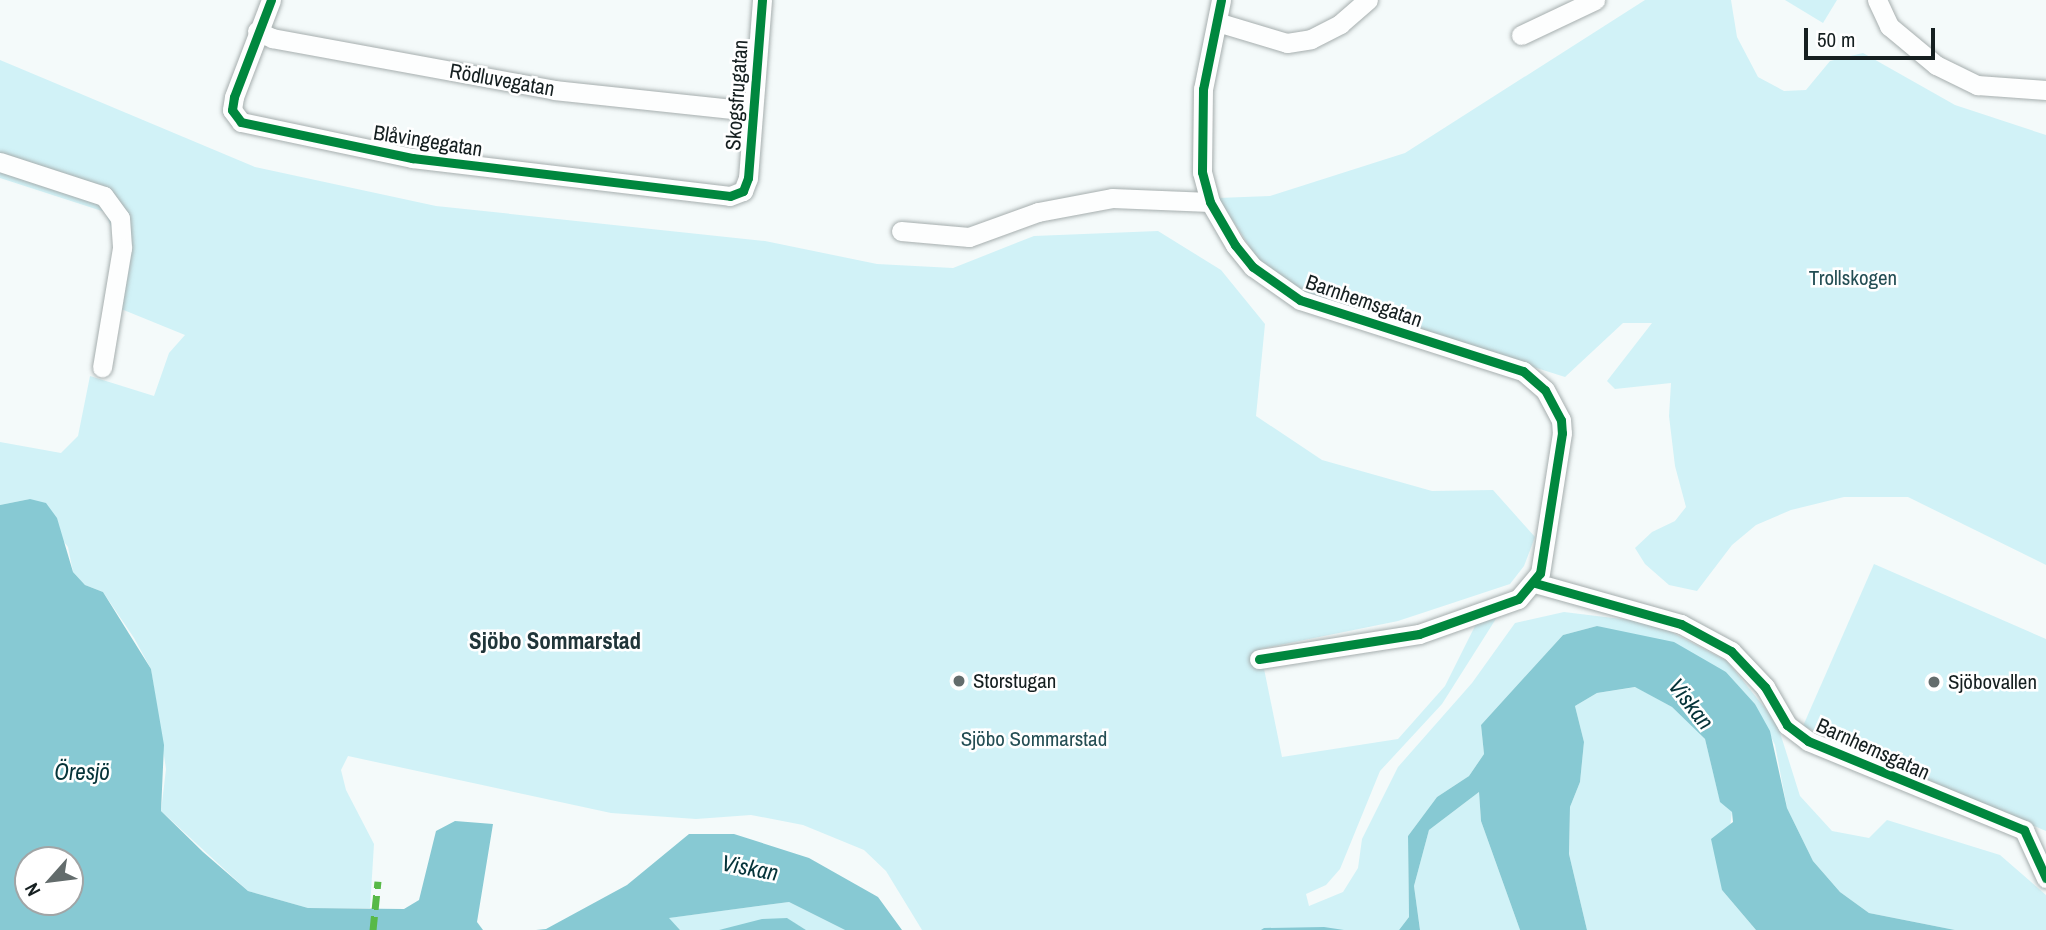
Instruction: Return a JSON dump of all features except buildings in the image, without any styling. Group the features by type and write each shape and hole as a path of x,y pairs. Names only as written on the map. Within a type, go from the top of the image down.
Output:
{"street":[{"name":"Blåvingegatan","path":"271,0 257,30 232,108 241,122 438,161 718,196 743,191"},
{"name":"Skogsfrugatan","path":"743,191 748,178 751,111 762,0"},
{"name":"Barnhemsgatan","path":"1222,0 1203,89 1202,172 1210,202 1253,267 1300,300 1498,360 1522,371 1545,390 1561,420 1562,433 1555,494 1535,583 1681,624 1731,651 1765,687 1787,725 1808,741 2024,830 2046,878"},
{"path":"1217,22 1287,43 1311,39 1340,24 1368,0"},
{"path":"1521,35 1595,0"},
{"path":"1877,0 1889,26 1936,65 1976,85 2046,90"},
{"name":"Rödluvegatan","path":"257,30 272,38 554,90 751,111"},
{"path":"0,162 104,196 120,218 122,248 102,367"},
{"path":"901,231 969,237 1038,212 1112,198 1210,202"},
{"path":"1259,659 1419,634 1518,599 1535,583"}],"green space":[{"name":"Trollskogen","path":"1645,0 1731,0 1737,37 1758,77 1784,91 1806,90 1830,61 1863,53 1955,105 2046,135 2046,565 1908,497 1844,497 1791,510 1756,525 1732,545 1697,591 1669,585 1645,564 1635,548 1652,532 1675,521 1686,507 1675,466 1669,416 1671,383 1615,389 1607,381 1652,323 1623,323 1565,377 1290,289 1261,264 1218,198 1270,196 1405,153"},
{"path":"1785,0 1837,0 1823,23"},
{"path":"0,60 255,167 436,206 765,241 877,264 953,268 1034,236 1158,231 1221,270 1265,324 1256,416 1322,460 1432,491 1493,490 1535,537 1524,566 1510,584 1398,621 1260,649 1282,757 1398,739 1445,686 1476,624 1499,614 1442,704 1380,771 1340,869 1326,885 1306,894 1309,906 1343,892 1358,868 1362,839 1398,767 1472,683 1515,623 1564,612 1654,623 1727,661 1777,723 1800,796 1832,831 1869,838 1887,820 2000,855 2046,895 2046,930 1955,930 1869,913 1840,892 1813,861 1787,808 1775,745 1755,704 1726,672 1597,626 1563,635 1481,725 1484,754 1469,776 1437,797 1408,836 1409,917 1399,930 922,930 886,871 864,850 803,825 751,815 696,819 611,813 348,756 341,770 346,790 374,844 370,908 308,908 248,891 161,811 166,769 151,669 134,638 103,592 85,585 73,572 68,547 30,499 0,505 0,442 61,453 78,436 90,376 154,396 169,353 185,335 104,302 116,240 105,212 0,178"},
{"name":"Sjöbovallen","path":"1874,564 2046,639 2046,831 1803,726"},
{"path":"1636,687 1672,707 1705,739 1720,801 1732,812 1722,890 1756,930 1587,930 1569,854 1570,807 1580,782 1584,742 1575,706 1597,693"},
{"path":"1479,792 1481,821 1520,930 1420,930 1414,886 1429,830"},
{"path":"789,902 845,930 806,930 786,918 719,930 680,930 668,918"}],"water":[{"name":"Öresjö","path":"30,499 46,503 57,518 73,572 85,585 103,592 151,669 164,745 161,811 248,891 308,908 404,909 419,900 436,831 455,821 493,824 477,922 483,930 0,930 0,505"},
{"name":"Viskan","path":"1597,626 1674,642 1726,672 1755,704 1770,731 1787,808 1813,861 1840,892 1869,913 1955,930 1756,930 1722,890 1711,839 1733,822 1732,812 1720,802 1705,739 1672,707 1635,687 1597,693 1575,706 1584,742 1580,782 1570,807 1569,854 1587,930 1520,930 1481,821 1479,792 1429,830 1414,886 1420,930 1399,930 1409,917 1408,836 1437,797 1469,776 1484,754 1481,725 1563,635"},
{"name":"Viskan","path":"689,834 734,834 809,858 878,897 902,930 845,930 789,902 669,918 680,930 536,930 546,929 627,885"},
{"path":"787,918 806,930 719,930 762,919"},
{"path":"1324,927 1344,930 1261,930 1264,928"}],"marked path":[{"path":"373,930 378,881"}],"cycle path":[{"path":"271,0 234,97 232,110 241,122 412,158 730,196 743,191 748,178 762,0"},
{"path":"1221,0 1203,89 1202,172 1210,202 1235,245 1253,267 1300,300 1523,371 1545,390 1561,420 1562,433 1540,573 1518,599 1419,634 1259,659"},
{"path":"1535,583 1681,624 1731,651 1765,687 1787,725 1808,741 2024,830 2046,878"}],"place":[{"name":"Storstugan","path":"959,681"},
{"name":"Sjöbovallen","path":"1934,682"}],"district":[{"name":"Sjöbo Sommarstad","path":"555,641"}]}
